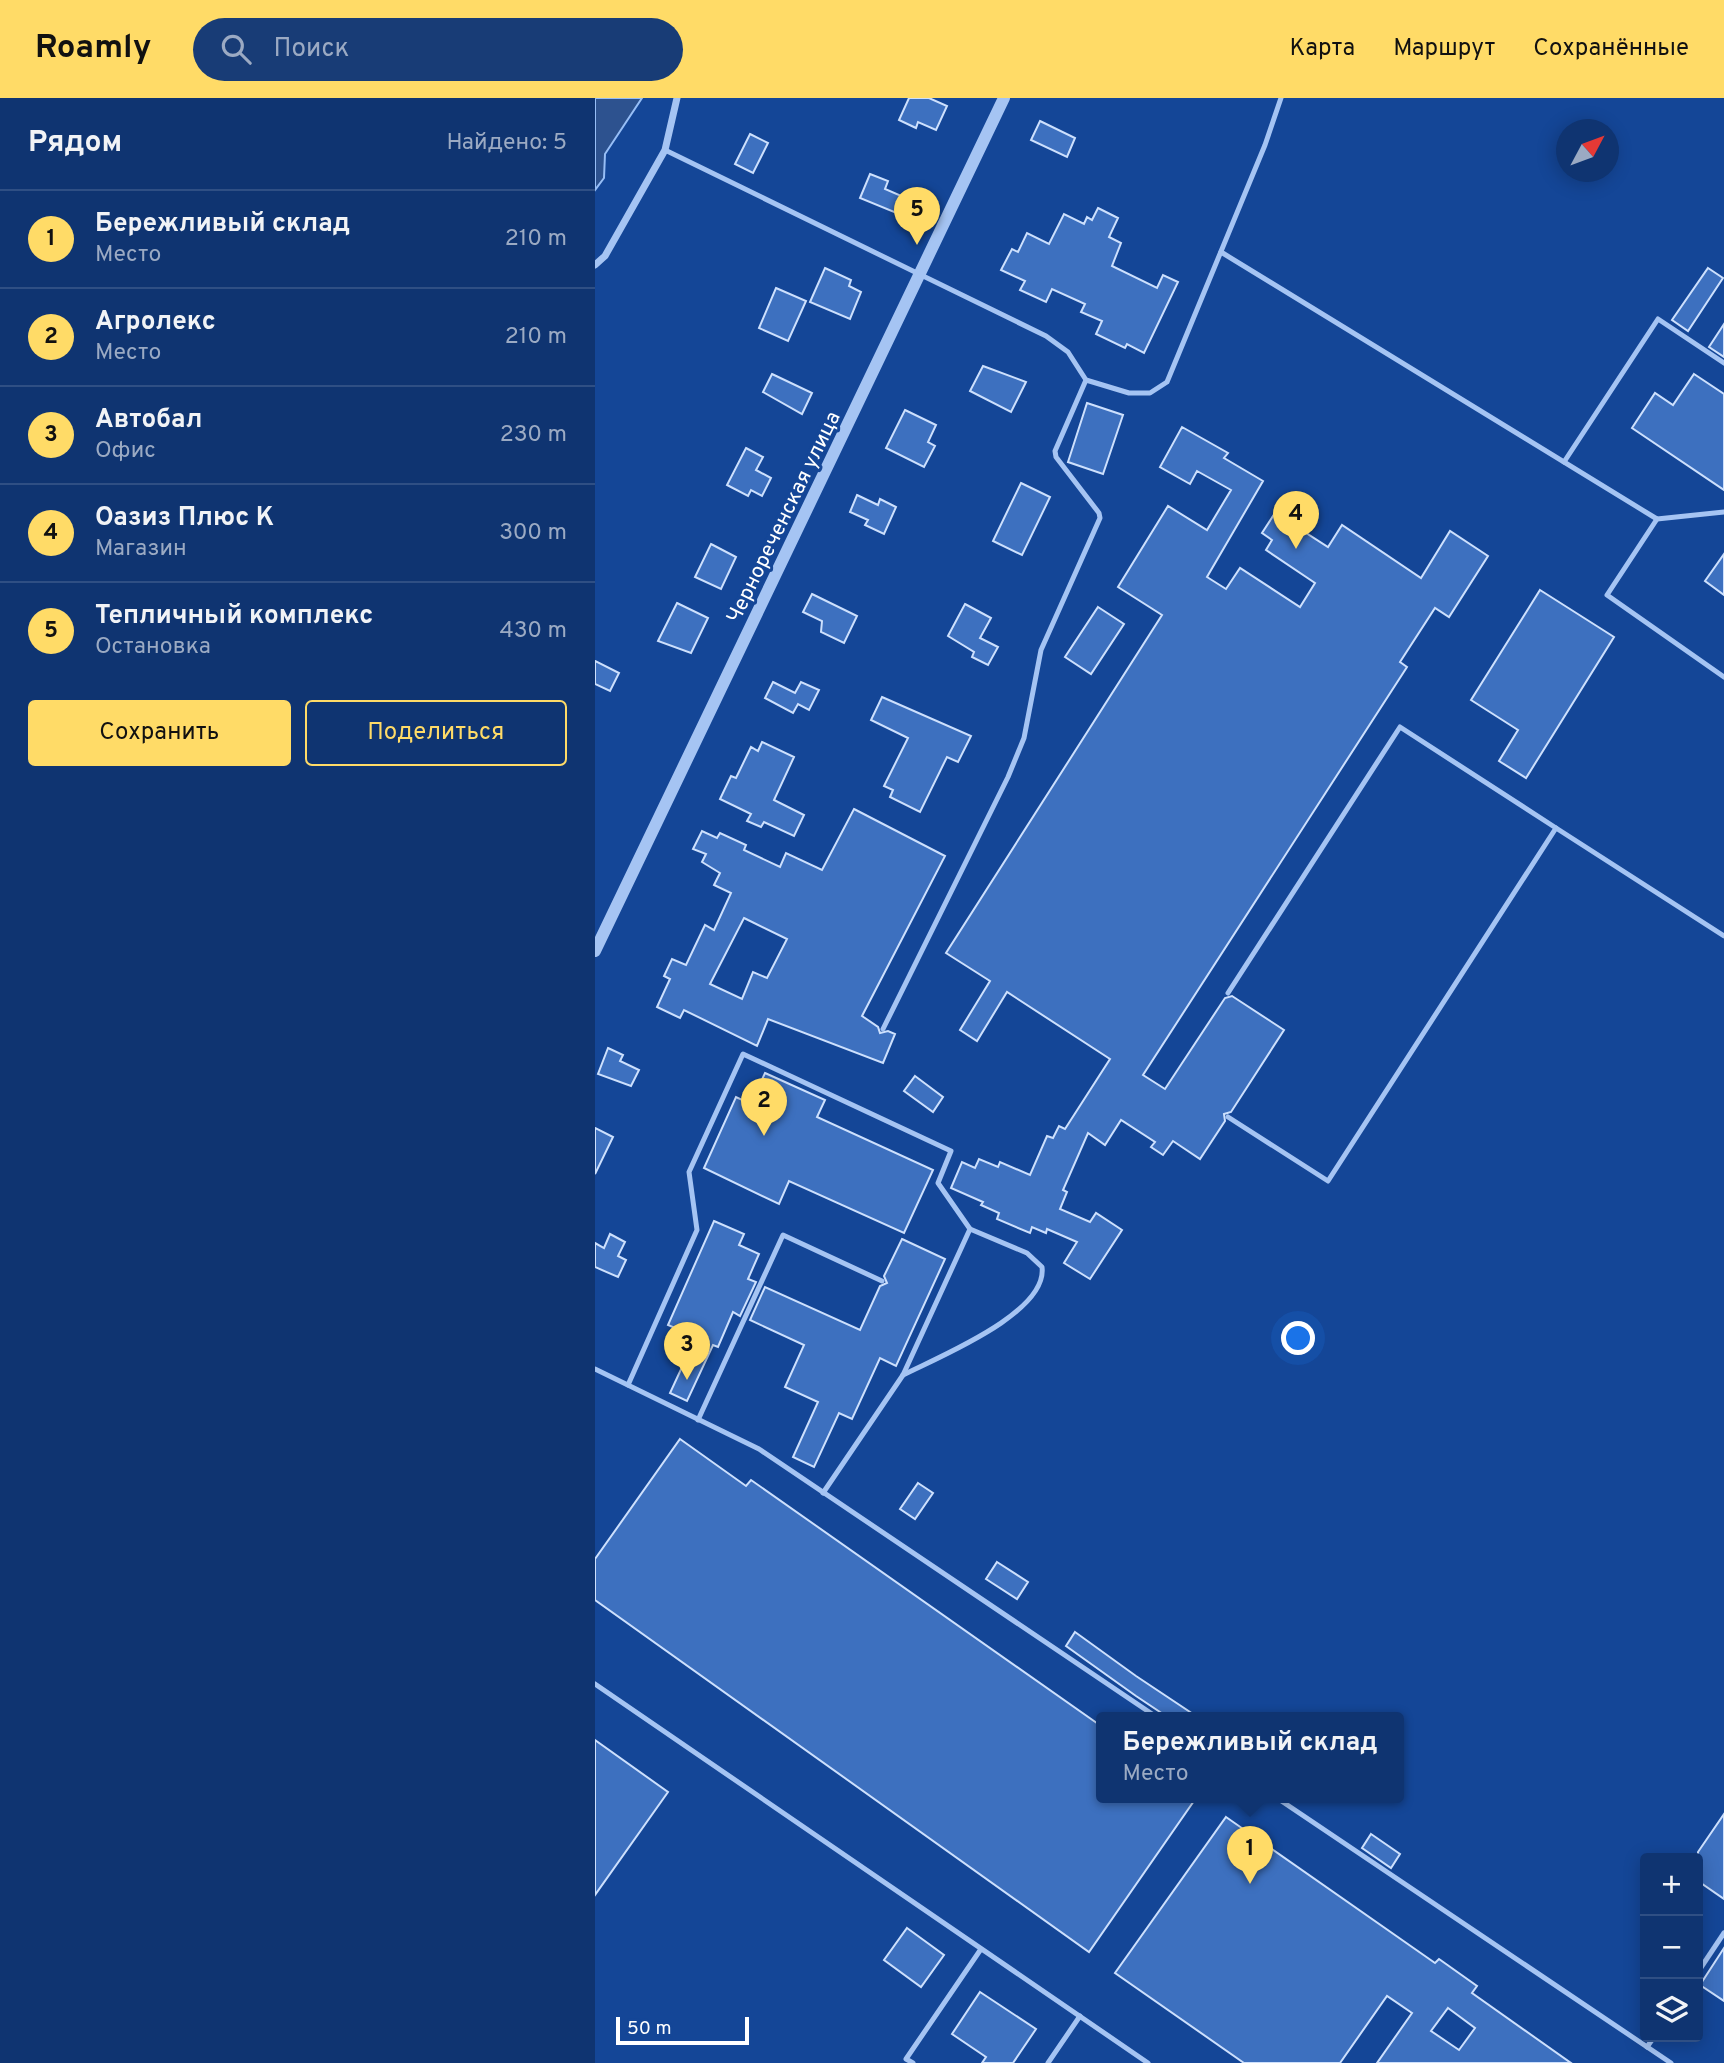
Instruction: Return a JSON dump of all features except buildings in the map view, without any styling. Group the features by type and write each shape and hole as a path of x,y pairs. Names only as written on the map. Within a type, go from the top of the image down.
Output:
{"street":[{"path":"595,265 605,256 665,150 677,98"},
{"name":"Чернореченская улица","path":"595,951 1004,98"}],"lane":[{"path":"665,150 1046,336 1067,352 1086,380 1129,393 1150,393 1167,382 1265,145 1280,98"},
{"path":"1221,252 1657,519 1724,512"},
{"path":"1564,462 1658,319 1724,363"},
{"path":"883,1029 1013,764 1030,716 1041,650 1100,518 1100,513 1056,457 1055,451 1086,380"},
{"path":"1657,519 1607,595 1724,677"},
{"path":"1228,993 1400,727 1724,936"},
{"path":"1228,1117 1328,1181 1556,828"},
{"path":"628,1385 697,1230 689,1172 743,1054 951,1151 938,1183 970,1229 1027,1253 1042,1267 1041,1286 1028,1303 975,1339 903,1376"},
{"path":"823,1493 903,1376 970,1229"},
{"path":"698,1420 783,1235 882,1281"},
{"path":"595,1369 759,1449 1149,1712"},
{"path":"595,1684 1148,2063"},
{"path":"1284,1803 1647,2047 1661,2061 1671,2063"},
{"path":"1703,1964 1724,1933"},
{"path":"913,2063 906,2059 981,1949"},
{"path":"1048,2063 1080,2016"},
{"path":"1647,2047 1650,2042"}],"water":[{"path":"595,98 642,98 605,154 604,178 595,190"}],"place":[{"name":"Тепличный комплекс","path":"917,245"},
{"name":"Оазиз Плюс К","path":"1296,549"},
{"name":"Агролекс","path":"764,1136"},
{"name":"Автобал","path":"687,1380"},
{"name":"Бережливый склад","path":"1250,1884"}]}
